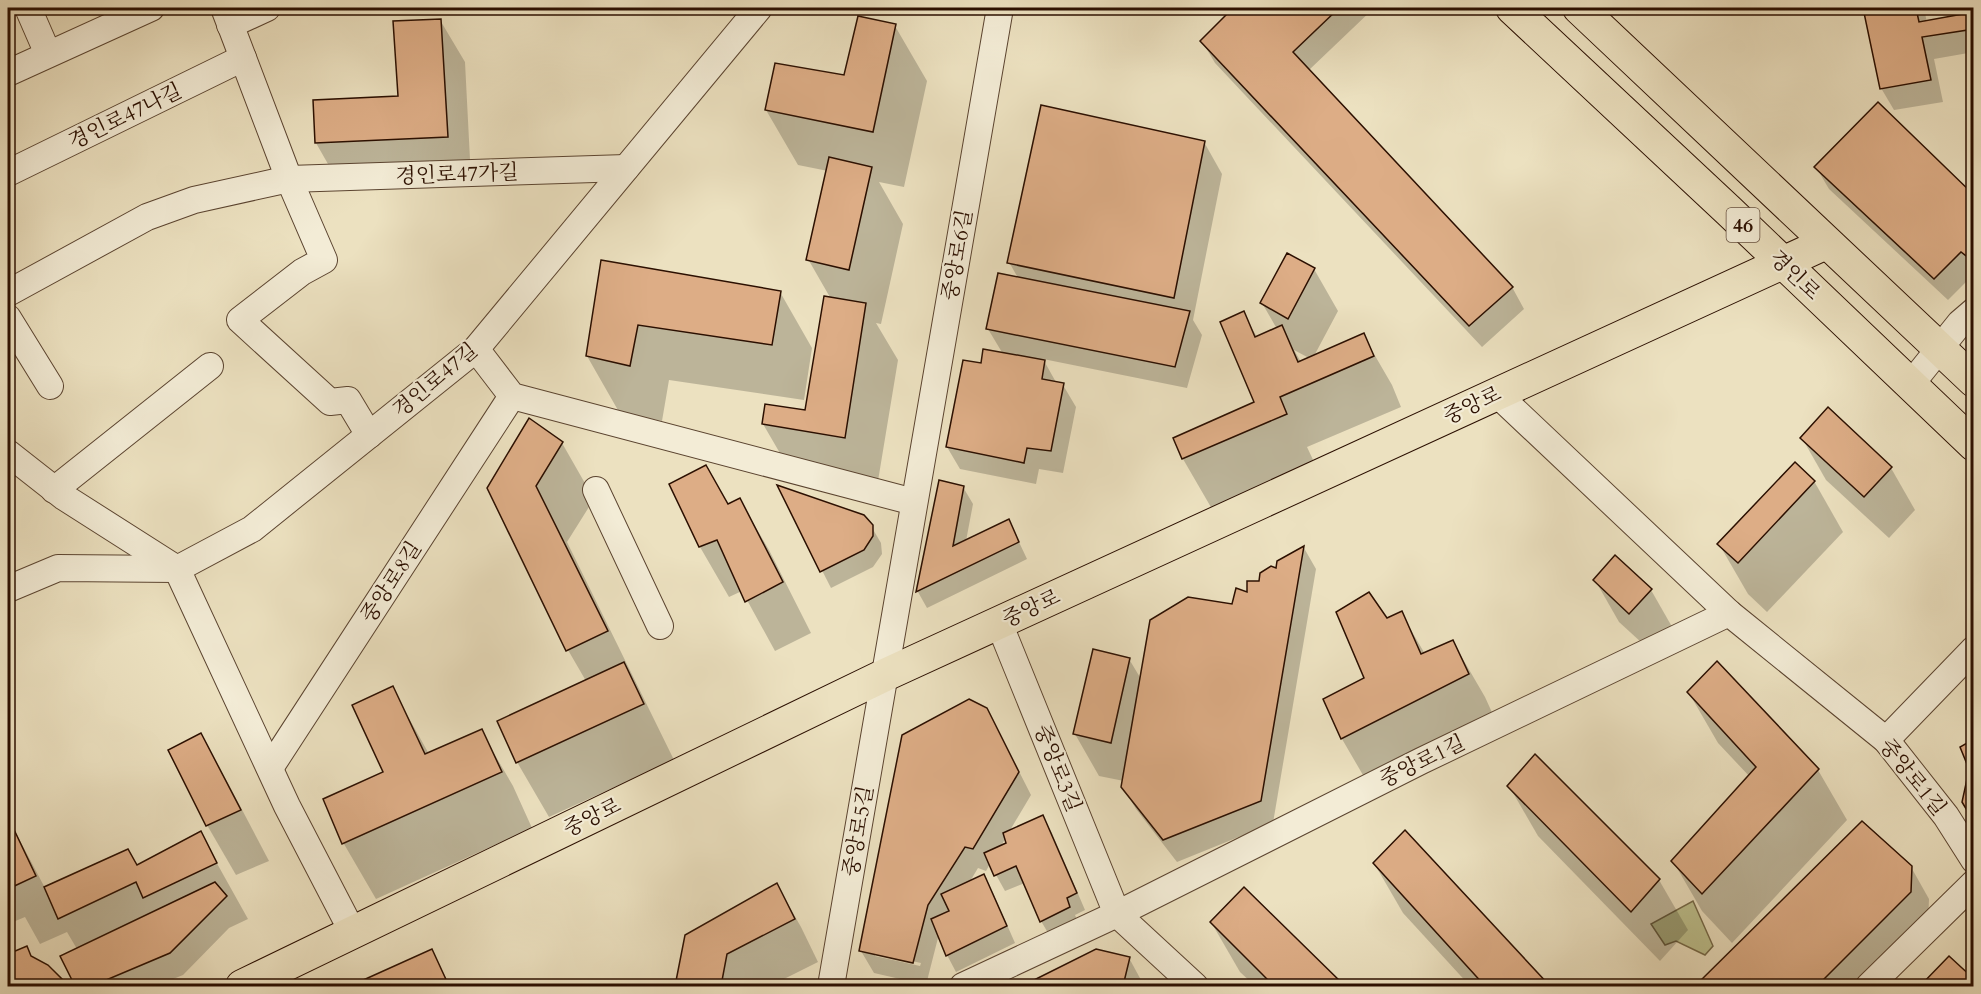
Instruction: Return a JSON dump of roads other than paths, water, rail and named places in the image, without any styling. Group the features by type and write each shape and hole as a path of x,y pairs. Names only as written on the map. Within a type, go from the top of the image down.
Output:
{"main road":[{"name":"경인로","path":"1512,8 1720,202 1974,445"},
{"name":"46","path":"1579,8 1974,381"},
{"name":"중앙로","path":"242,987 885,675 1826,243"}],"street":[{"path":"28,8 48,54"},
{"path":"8,73 151,8"},
{"path":"267,8 227,16 289,179 324,260 302,272 240,320 330,402 348,400 369,435"},
{"name":"경인로47길","path":"8,589 58,568 177,569 252,529 476,349 759,8"},
{"name":"중앙로6길","path":"885,675 1000,8"},
{"name":"경인로47나길","path":"8,173 243,58"},
{"name":"경인로47가길","path":"8,293 147,218 194,200 289,179 626,168"},
{"path":"1911,384 1960,322 1974,311"},
{"path":"8,318 50,386"},
{"path":"476,349 512,396 914,502"},
{"path":"54,490 210,366"},
{"name":"중앙로1길","path":"1497,393 1729,613 1886,740 1946,816 1974,860"},
{"name":"중앙로8길","path":"270,768 512,396"},
{"path":"8,453 54,490 177,569 270,768 353,933"},
{"path":"596,490 660,626"},
{"name":"중앙로1길","path":"1117,914 1421,761 1729,613"},
{"name":"중앙로3길","path":"999,623 1117,914 1195,987"},
{"path":"1886,740 1974,649"},
{"name":"중앙로5길","path":"831,987 885,675"},
{"path":"1869,987 1974,883"},
{"path":"963,987 1117,914"}]}
